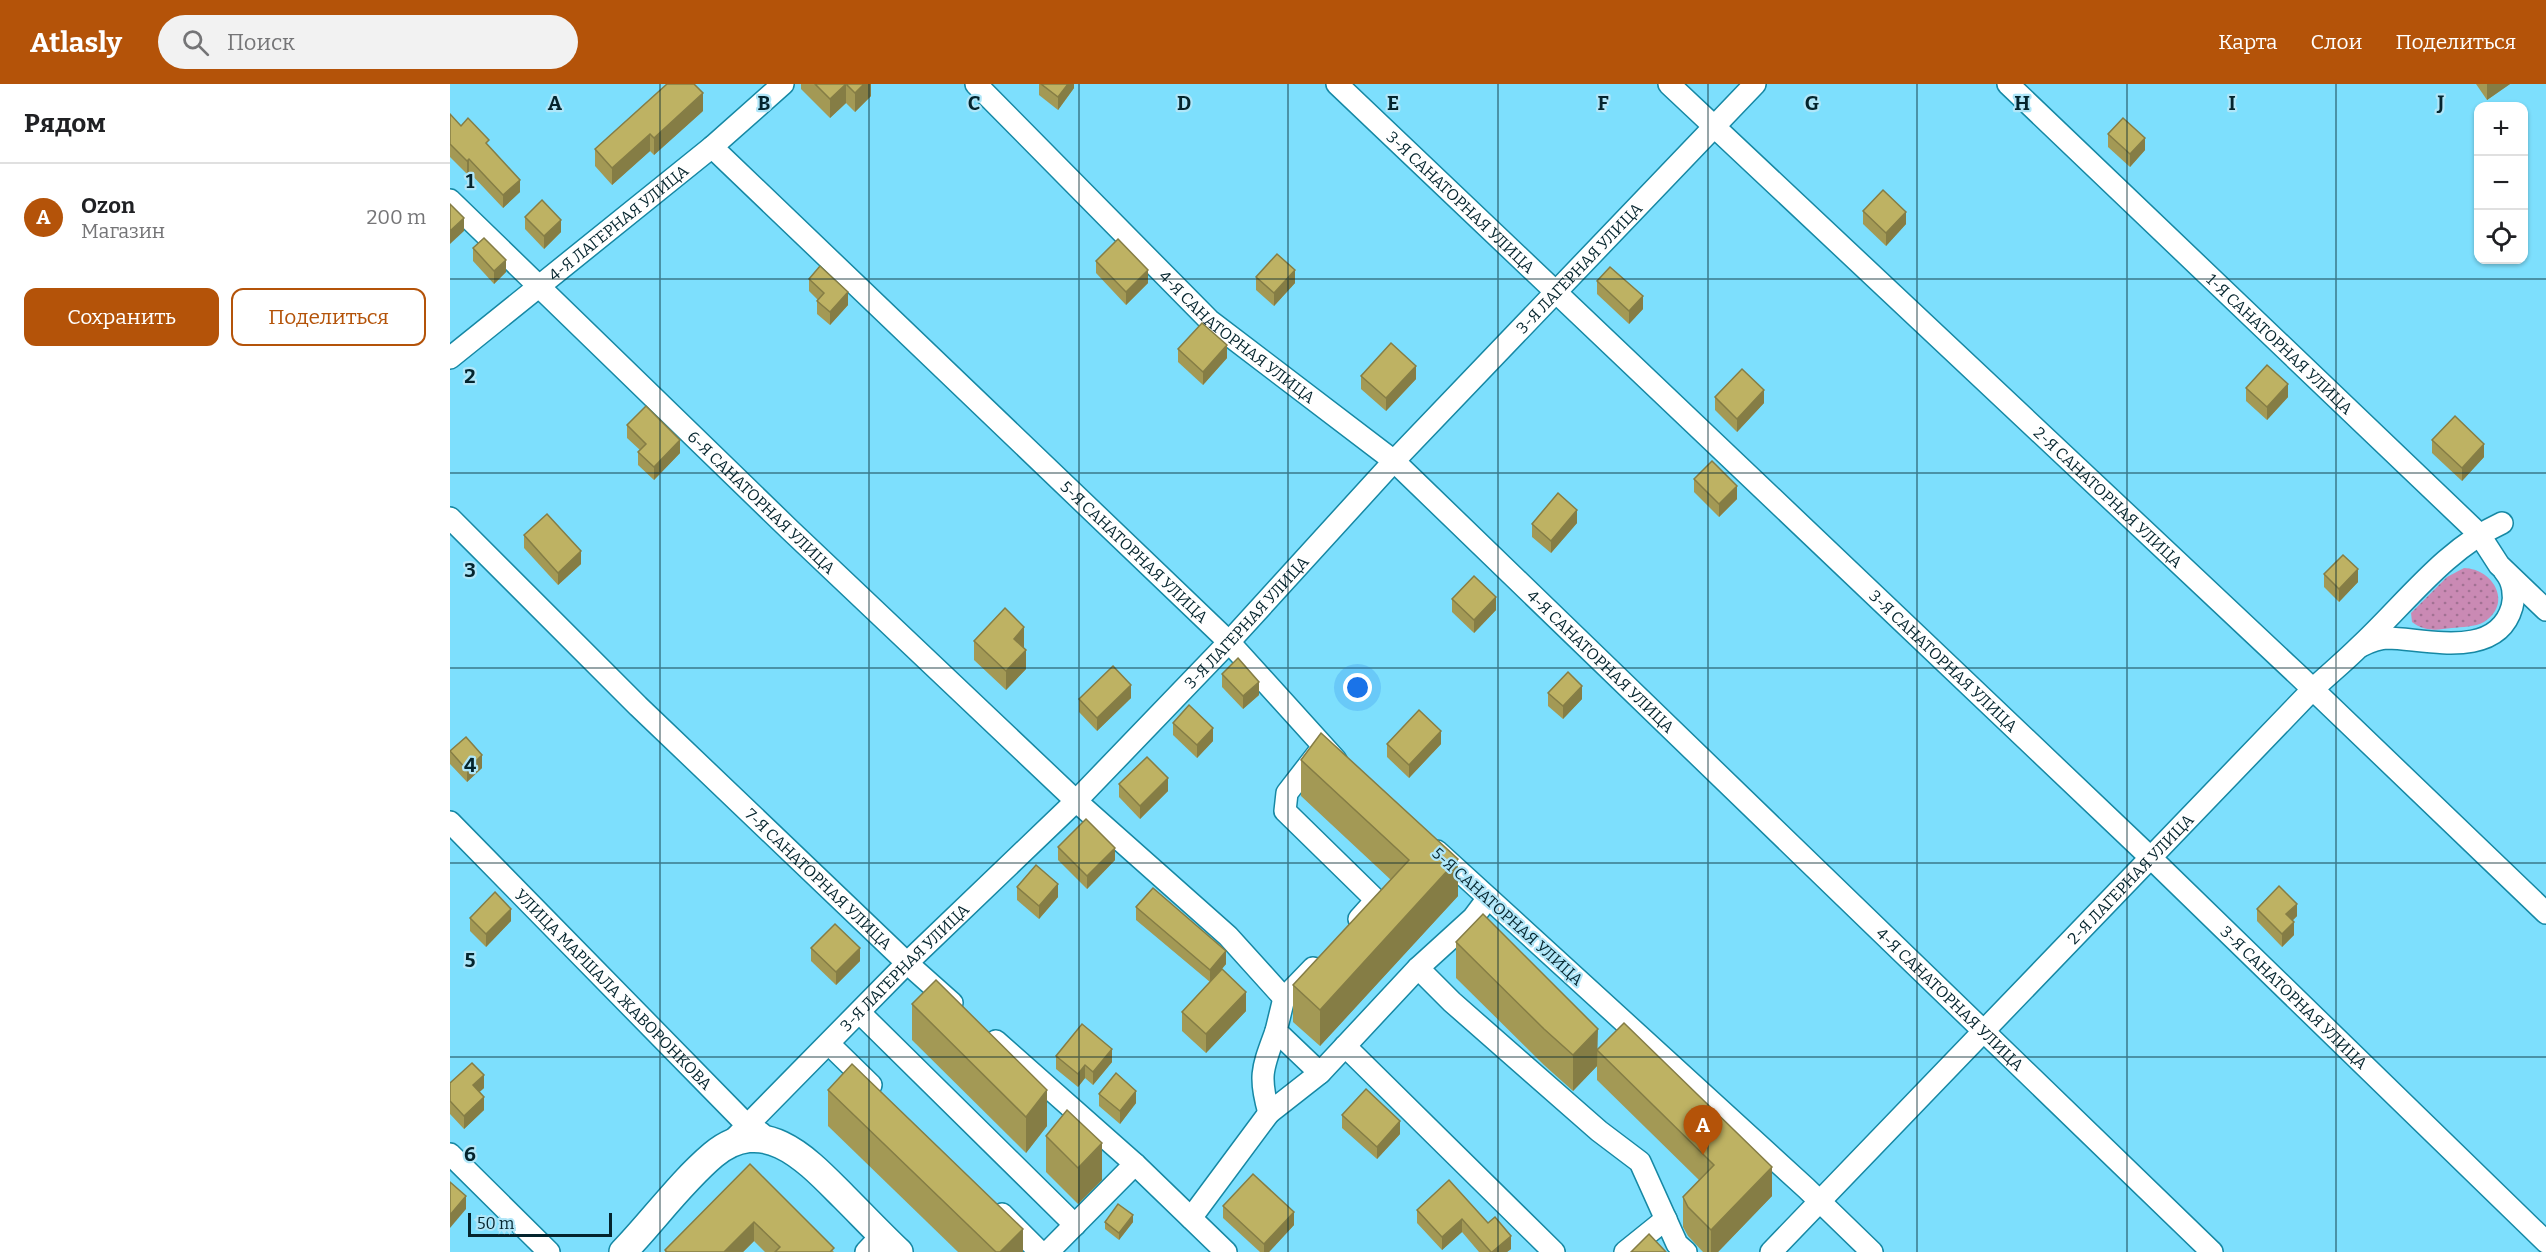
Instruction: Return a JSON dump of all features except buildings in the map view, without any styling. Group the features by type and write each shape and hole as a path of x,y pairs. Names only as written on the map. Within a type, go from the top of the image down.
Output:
{"main road":[{"name":"3-Я ЛАГЕРНАЯ УЛИЦА","path":"623,1252 705,1163 724,1148 754,1139 785,1146 810,1164 882,1246"}],"street":[{"name":"4-Я ЛАГЕРНАЯ УЛИЦА","path":"450,358 712,147 783,84"},
{"name":"4-Я САНАТОРНАЯ УЛИЦА","path":"976,84 1209,320 1394,461 2212,1252"},
{"name":"3-Я САНАТОРНАЯ УЛИЦА","path":"1337,84 1554,293 2151,858 2546,1242"},
{"name":"2-Я САНАТОРНАЯ УЛИЦА","path":"1669,84 2546,913"},
{"name":"3-Я ЛАГЕРНАЯ УЛИЦА","path":"724,1148 907,963 1076,801 1228,642 1394,461 1755,84"},
{"name":"1-Я САНАТОРНАЯ УЛИЦА","path":"2008,84 2479,534 2499,565 2546,610"},
{"name":"5-Я САНАТОРНАЯ УЛИЦА","path":"712,147 1228,642 1322,747 1348,771"},
{"name":"6-Я САНАТОРНАЯ УЛИЦА","path":"450,200 538,287 1076,801 1228,936 1284,998"},
{"name":"7-Я САНАТОРНАЯ УЛИЦА","path":"450,518 638,706 907,963 1135,1164 1226,1252"},
{"name":"2-Я ЛАГЕРНАЯ УЛИЦА","path":"1771,1252 2312,690 2361,646 2418,586 2479,534 2502,523"},
{"path":"2361,646 2385,638 2433,644 2467,642 2491,635 2508,618 2513,604 2513,590 2508,576 2499,565 2486,557 2472,555 2458,557 2445,563"},
{"path":"1322,747 1287,793 1285,811 1376,900 1345,933"},
{"name":"УЛИЦА МАРШАЛА ЖАВОРОНКОВА","path":"450,822 748,1126 785,1146"},
{"name":"5-Я САНАТОРНАЯ УЛИЦА","path":"1418,834 1820,1201 1872,1252"},
{"path":"1191,1218 1269,1113 1320,1073 1418,968 1473,918 1488,897"},
{"path":"1269,1113 1261,1088 1263,1066 1276,1031 1284,998 1330,949"},
{"path":"1418,968 1452,1002 1599,1131 1640,1162 1677,1244 1686,1252"},
{"path":"860,1013 1075,1225"},
{"path":"1276,1031 1320,1073"},
{"path":"829,1044 888,1102"},
{"path":"1345,1046 1554,1252"},
{"path":"450,1154 549,1252"},
{"path":"1048,1252 1135,1164"},
{"path":"989,1202 1040,1252"},
{"path":"1625,1252 1666,1219"}],"shaded area":[{"path":"2464,568 2484,574 2496,589 2497,606 2493,615 2477,625 2431,630 2412,622 2411,613 2447,577"}],"place":[{"name":"Ozon","path":"1703,1155"}]}
